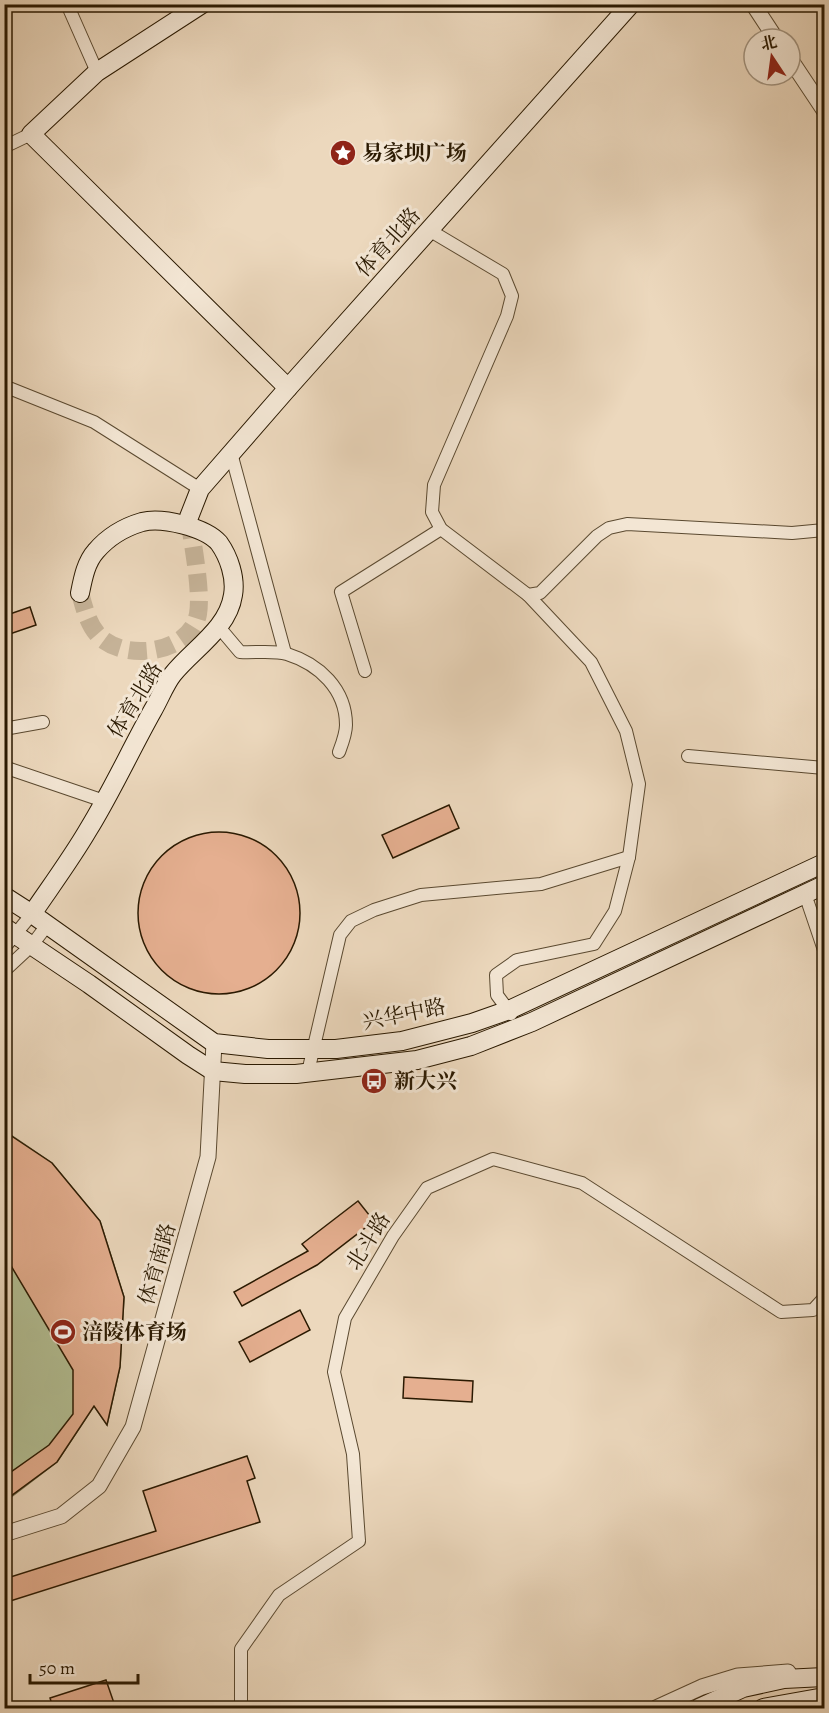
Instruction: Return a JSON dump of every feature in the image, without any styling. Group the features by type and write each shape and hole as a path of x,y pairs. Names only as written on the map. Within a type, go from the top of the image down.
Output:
{"main road":[{"path":"202,4 97,72 31,134 288,388"},
{"name":"体育北路","path":"189,517 200,489 231,453 631,4"},
{"name":"体育北路","path":"32,914 88,831 173,674 218,626 229,610 233,595 231,568 218,542 204,533 164,520 144,522 125,528 107,539 95,552 85,572 80,593"},
{"name":"兴华中路","path":"4,896 48,924 214,1043 268,1049 336,1049 402,1041 472,1023 509,1010 825,863"},
{"path":"9,937 32,945 213,1071 245,1074 308,1072 417,1060 471,1046 517,1028 825,885"},
{"path":"699,1708 743,1688 784,1679 823,1676"},
{"path":"763,1708 825,1697"}],"street":[{"path":"67,4 97,72"},
{"path":"753,4 768,27"},
{"path":"802,73 820,94 825,110"},
{"path":"4,147 31,134"},
{"path":"429,230 503,274 512,296 507,316 434,485 432,512 441,529 528,595 591,662 626,731 639,784 630,857 615,911 594,944 517,960 496,975 497,995 509,1010 517,1028"},
{"path":"4,386 94,422 200,489"},
{"path":"231,453 285,653"},
{"path":"528,595 540,592 597,536 609,528 627,524 792,533 825,530"},
{"path":"364,671 341,592 441,529"},
{"path":"218,626 240,652 285,653 318,669 331,682 342,702 346,726 339,752"},
{"path":"4,729 43,722"},
{"path":"688,756 825,768"},
{"path":"4,767 104,801"},
{"path":"308,1072 340,935 351,921 374,910 421,895 541,884 630,857"},
{"path":"805,894 825,950"},
{"path":"9,937 32,914"},
{"path":"4,971 32,945 48,924"},
{"name":"体育南路","path":"4,1534 61,1516 99,1486 133,1427 208,1157 214,1043"},
{"name":"北斗路","path":"241,1708 241,1648 279,1595 359,1540 353,1454 334,1372 345,1318 393,1236 427,1188 493,1159 582,1183 781,1312 813,1310 825,1298"},
{"path":"656,1708 702,1688 738,1676 790,1672 823,1676"},
{"path":"792,1708 825,1697"}],"green space":[{"name":"涪陵体育场","path":"5,1131 52,1163 100,1221 124,1297 120,1367 107,1425 94,1406 57,1462 11,1497 5,1499"}],"building":[{"path":"30,607 36,625 4,636 4,616"},
{"path":"449,805 459,828 393,858 382,835"},
{"path":"219,832 250,838 276,856 294,882 300,913 294,944 276,970 250,988 219,994 188,988 162,970 144,944 138,913 144,882 162,856 188,838"},
{"name":"涪陵体育场","path":"4,1131 52,1163 100,1221 124,1297 120,1367 107,1425 94,1406 57,1462 4,1501 4,1477 49,1445 73,1414 73,1370 4,1254"},
{"path":"358,1201 374,1221 317,1265 242,1306 234,1292 308,1251 302,1244"},
{"path":"300,1310 310,1330 250,1362 239,1342"},
{"path":"404,1377 473,1381 472,1402 403,1398"},
{"path":"247,1456 255,1478 247,1481 260,1522 4,1603 4,1579 156,1531 143,1491"},
{"path":"106,1680 115,1706 53,1708 50,1698"}],"tunnel":[{"path":"80,593 88,619 95,631 105,641 117,647 145,651 159,649 184,637 193,627 199,604 198,579 189,517"}],"place":[{"name":"易家坝广场","path":"343,153"},
{"name":"新大兴","path":"374,1081"},
{"name":"涪陵体育场","path":"63,1332"}]}
